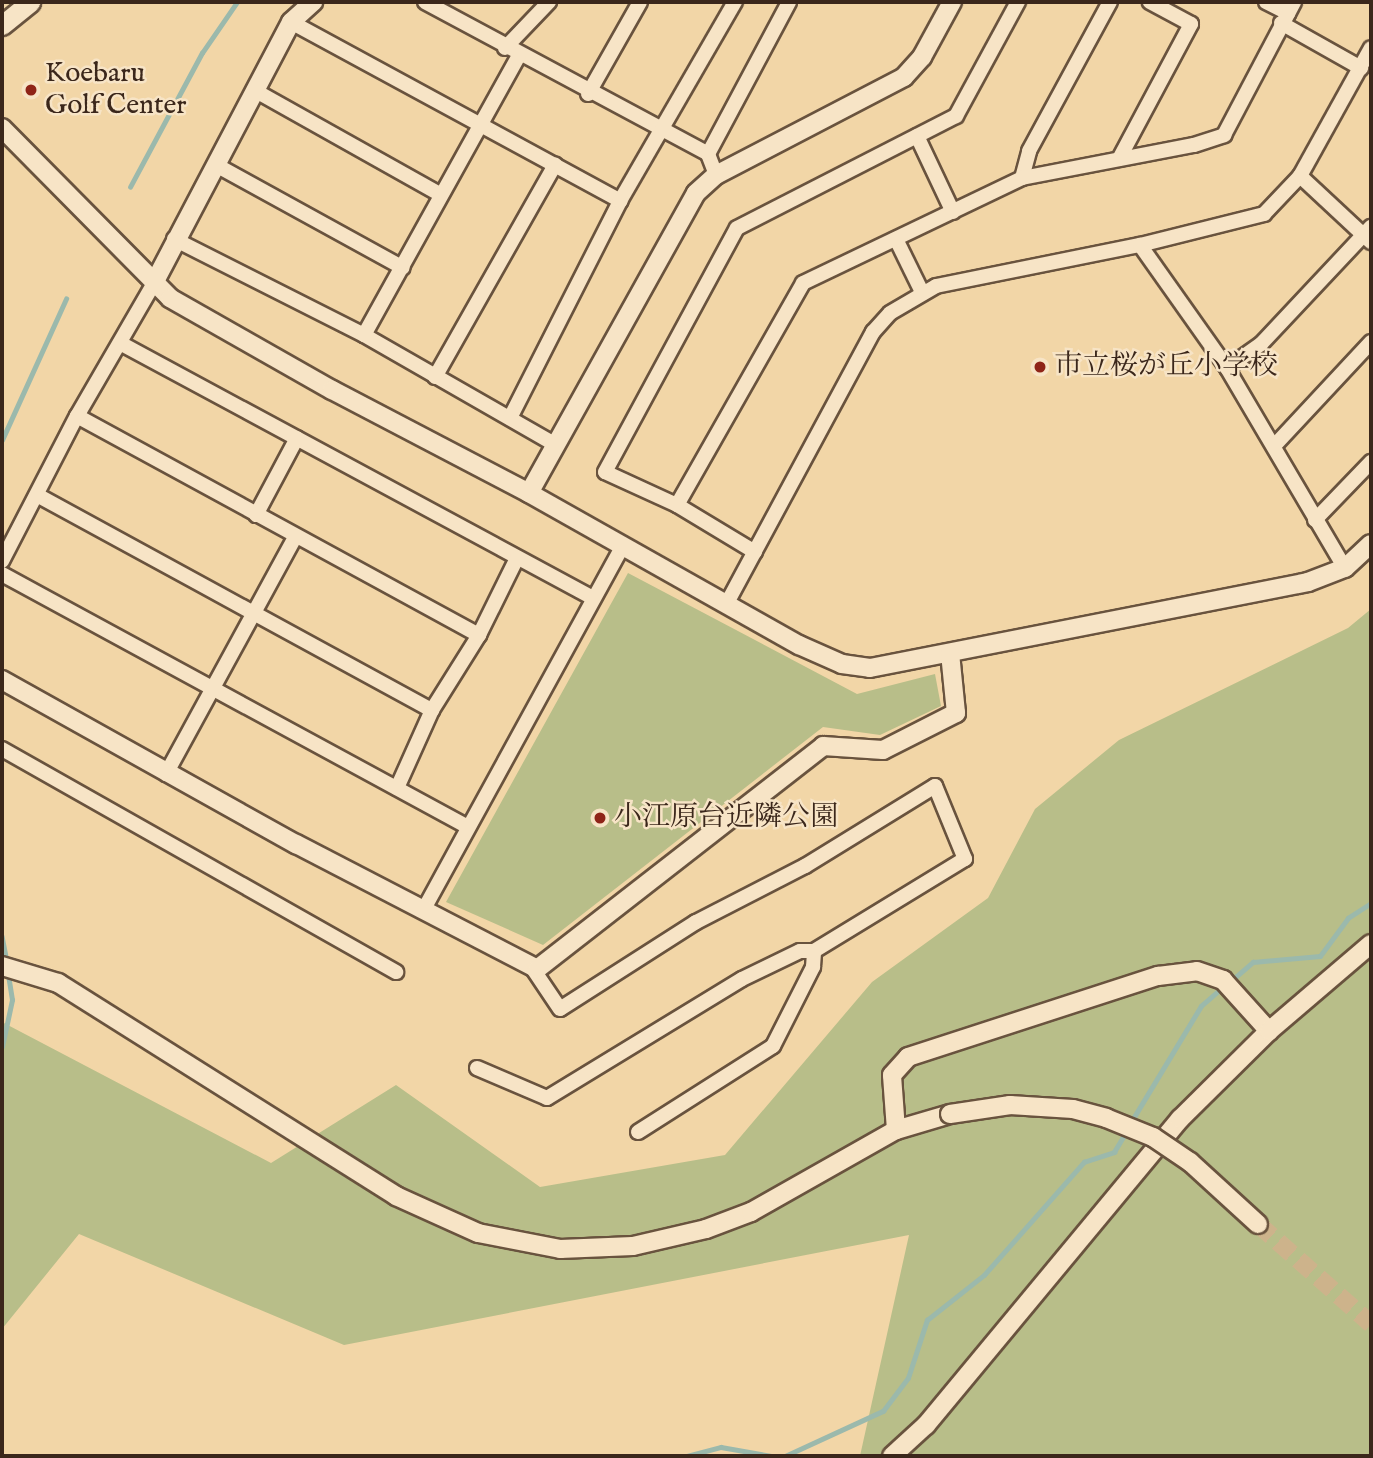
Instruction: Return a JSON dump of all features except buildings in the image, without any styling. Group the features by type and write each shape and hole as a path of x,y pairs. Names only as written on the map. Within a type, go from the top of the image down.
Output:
{"main road":[{"path":"2,25 30,2"}],"street":[{"path":"2,561 77,416 154,283 174,239 291,22 313,2"},
{"path":"505,48 549,2"},
{"path":"588,94 640,2"},
{"path":"510,418 620,201 663,131 735,2"},
{"path":"708,154 789,2"},
{"path":"529,493 677,221 716,175 904,77 922,57 952,2"},
{"path":"755,552 677,505 606,472 737,228 956,116 1018,2"},
{"path":"1022,178 1029,151 1110,2"},
{"path":"1119,159 1191,24 1150,2"},
{"path":"1266,2 1288,13 1361,68"},
{"path":"431,3 588,94 708,154 716,175"},
{"path":"677,505 793,295 803,283 1022,178 1224,135 1288,13"},
{"path":"291,22 620,201"},
{"path":"727,603 873,332 890,313 922,292 1140,245 1264,214 1300,176 1371,48"},
{"path":"364,335 441,195 483,127 519,55"},
{"path":"254,90 441,195"},
{"path":"2,128 170,298 332,390 529,493 842,664 870,668 1308,582 1345,568 1371,544"},
{"path":"917,136 953,212"},
{"path":"216,164 403,268"},
{"path":"435,377 555,165"},
{"path":"1227,368 1261,344 1370,235 1300,176"},
{"path":"174,239 364,335 554,444"},
{"path":"896,239 922,292"},
{"path":"1140,245 1227,368 1275,445 1315,520 1345,568"},
{"path":"1275,445 1371,342"},
{"path":"120,343 593,598"},
{"path":"77,416 479,635"},
{"path":"256,515 297,438"},
{"path":"1315,520 1371,462"},
{"path":"37,495 432,710"},
{"path":"166,774 295,537"},
{"path":"424,909 623,545"},
{"path":"397,788 432,710 479,635 517,558"},
{"path":"2,573 468,827"},
{"path":"533,969 823,746 883,750 956,713 950,653"},
{"path":"2,680 166,774 533,969 559,1009 696,922 805,866 935,786 965,859 814,951 800,951 742,979 547,1098 477,1068"},
{"path":"2,749 396,972"},
{"path":"892,1456 926,1425 1142,1161 1269,1031 1371,944"},
{"path":"638,1132 774,1046 813,967 814,951"},
{"path":"2,966 58,983 396,1196 467,1229 510,1241 560,1249 595,1249 667,1240 751,1212 897,1130 950,1114 1010,1105 1073,1109 1106,1118 1153,1137 1190,1162 1258,1224"},
{"path":"897,1130 892,1075 908,1056 1158,976 1198,971 1223,981 1269,1031"}],"green space":[{"name":"小江原台近隣公園","path":"628,573 857,694 935,674 941,706 880,735 823,727 543,945 446,902"},
{"path":"1371,609 1371,1456 860,1456 909,1235 344,1345 79,1234 2,1329 2,1022 271,1163 396,1085 540,1187 725,1155 872,982 988,898 1035,809 1119,740 1348,628"}],"waterway":[{"path":"130,187 202,53 237,2"},
{"path":"2,440 66,299"},
{"path":"1231,981 1253,962 1320,956 1348,918 1371,903"},
{"path":"2,936 7,962"},
{"path":"2,1047 12,1000 8,974"},
{"path":"1131,1122 1201,1006 1224,986"},
{"path":"785,1456 883,1411 908,1378 927,1320 984,1275 1084,1162 1114,1152 1127,1130"},
{"path":"687,1456 721,1447 772,1456"}],"tunnel":[{"path":"1258,1224 1371,1324"}],"place":[{"name":"Koebaru Golf Center","path":"31,90"},
{"name":"市立桜が丘小学校","path":"1040,367"},
{"name":"小江原台近隣公園","path":"600,818"}]}
